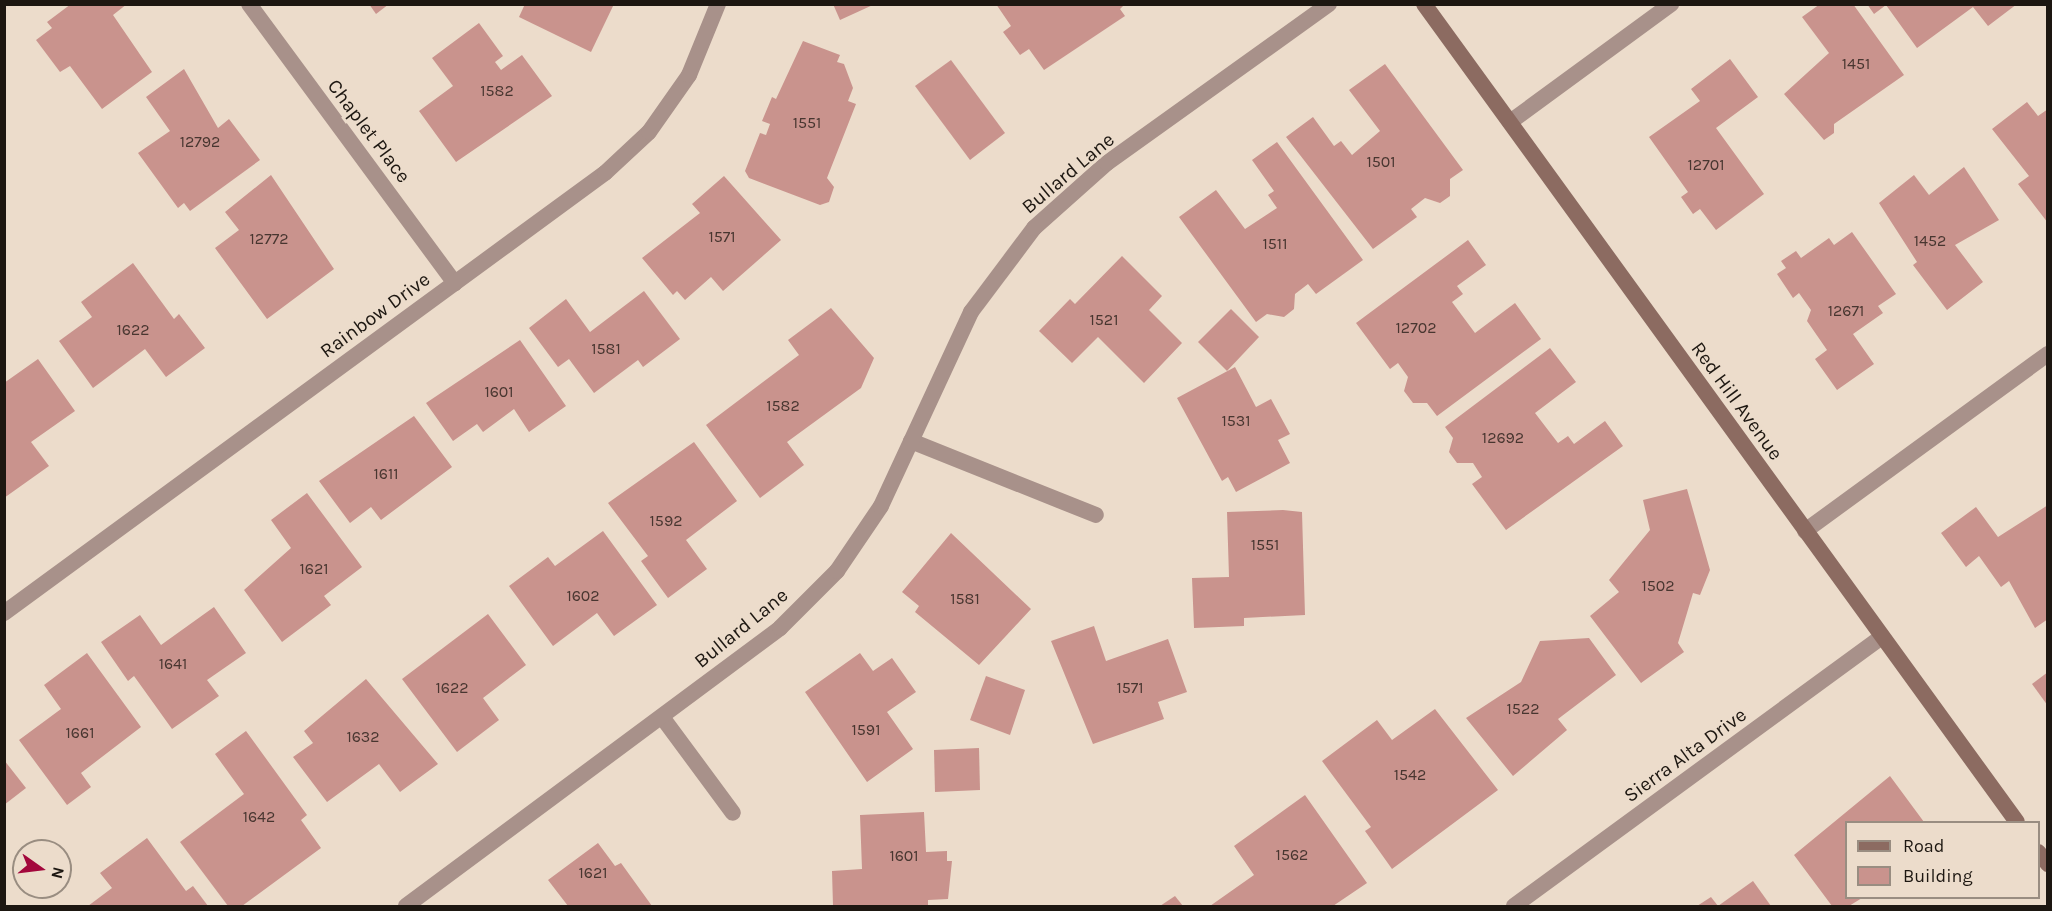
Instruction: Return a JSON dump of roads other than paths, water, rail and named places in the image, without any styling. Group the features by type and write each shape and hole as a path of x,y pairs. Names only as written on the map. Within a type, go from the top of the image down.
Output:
{"main road":[{"name":"Red Hill Avenue","path":"1424,4 2016,821"}],"street":[{"name":"Chaplet Place","path":"249,4 455,283"},
{"name":"Rainbow Drive","path":"4,613 605,173 649,132 689,75 718,4"},
{"name":"Bullard Lane","path":"406,906 780,628 837,571 881,506 971,312 1034,228 1107,163 1329,4"},
{"path":"1510,122 1671,4"},
{"path":"1805,531 2048,354"},
{"path":"910,441 1096,514"},
{"name":"Sierra Alta Drive","path":"1514,906 1882,637"},
{"path":"662,717 733,813"}]}
